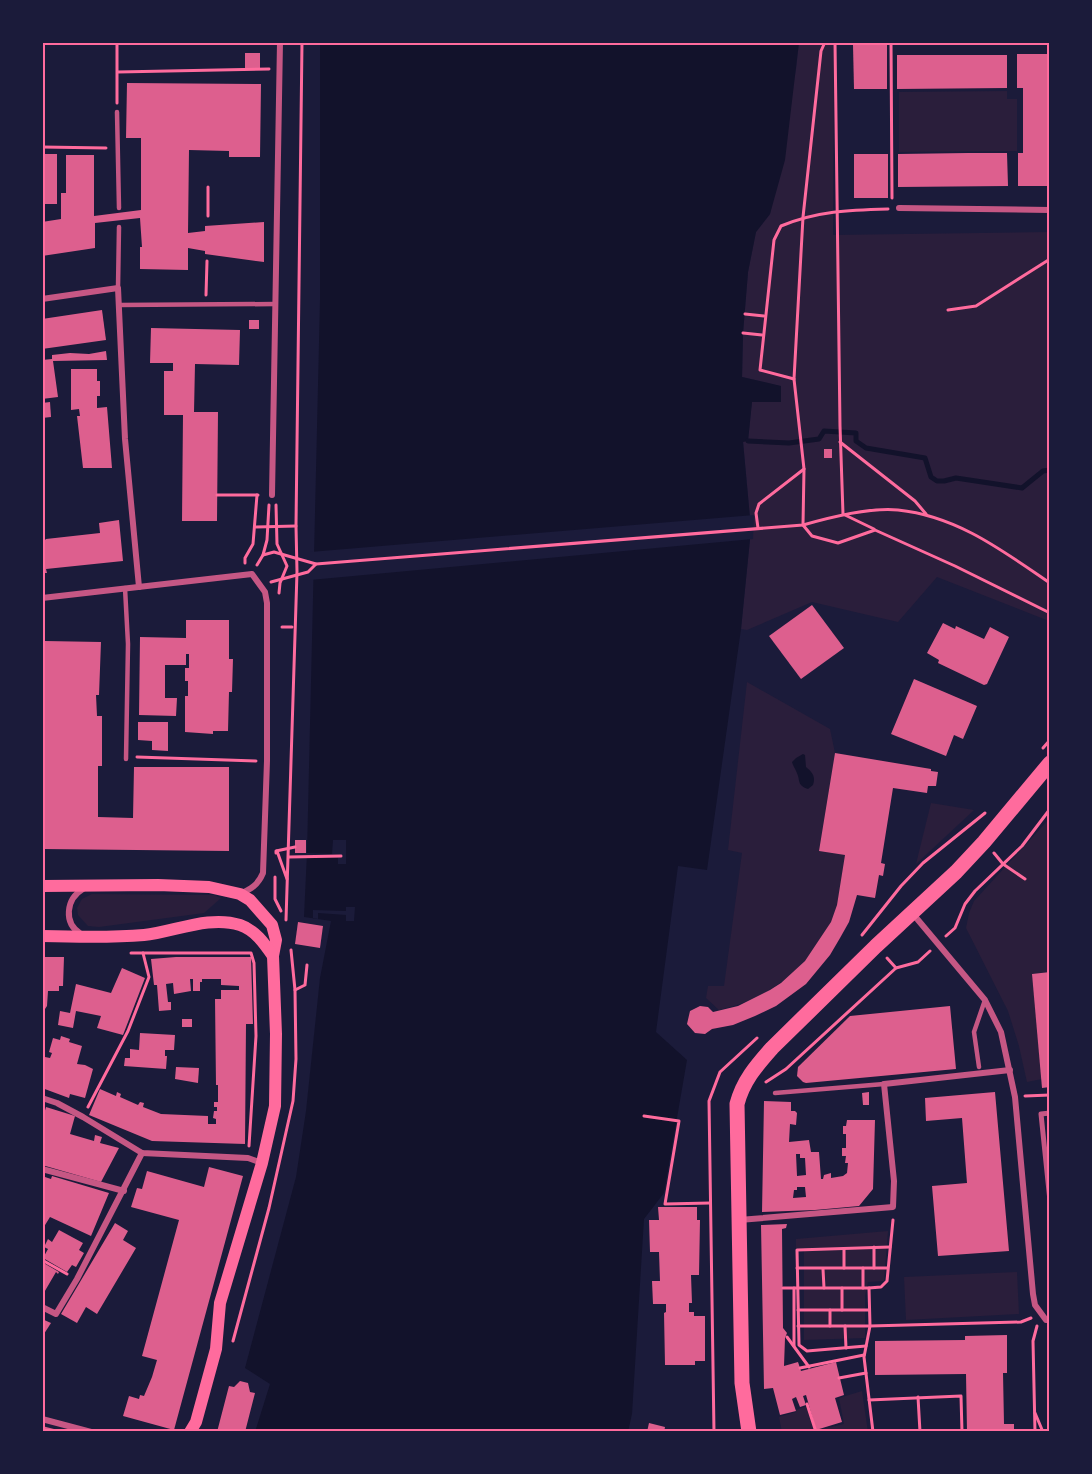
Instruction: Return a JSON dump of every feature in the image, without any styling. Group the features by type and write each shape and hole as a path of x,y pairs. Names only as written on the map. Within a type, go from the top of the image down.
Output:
{"main road":[{"path":"749,1432 742,1383 738,1221 737,1104 741,1088 751,1071 772,1048 876,946 913,914 984,842 1046,757"},
{"path":"42,886 209,887 240,894 250,900 272,925 276,940 273,956 276,1034 274,1106 262,1163 220,1303 216,1349 196,1422 190,1432"},
{"path":"42,936 102,938 229,922 246,927 260,938 273,956"}],"street":[{"path":"272,495 280,42"},
{"path":"896,209 1050,210"},
{"path":"42,299 118,288 125,439 139,587"},
{"path":"42,598 252,574 264,592 267,603 264,873 260,881 251,889 240,894"},
{"path":"92,885 81,890 73,898 68,910 69,916 79,933 102,938"},
{"path":"913,914 985,999 1001,1032 1015,1097 1032,1294 1035,1305 1046,1320 1050,1320"},
{"path":"738,1221 893,1207 894,1181 884,1084 1010,1070"},
{"path":"42,1098 83,1117 142,1153 248,1158 262,1163"},
{"path":"1050,1113 1041,1114 1050,1201"},
{"path":"42,1307 56,1314 77,1279 142,1153"},
{"path":"42,1169 124,1191"},
{"path":"42,1419 91,1432"}],"lane":[{"path":"117,112 119,208"},
{"path":"118,227 118,288"},
{"path":"119,305 275,304"},
{"path":"126,588 128,644 126,759"},
{"path":"979,1067 974,1032 985,999"},
{"path":"775,1093 884,1084"}],"path":[{"path":"117,42 117,112"},
{"path":"286,920 297,575 302,42"},
{"path":"825,42 821,51 803,217 794,379 804,469 803,525 812,536 838,543 875,530"},
{"path":"835,42 843,514"},
{"path":"794,379 760,370 764,316 774,240 781,225 803,217 838,211 896,209 891,42"},
{"path":"118,72 279,69"},
{"path":"42,147 117,148"},
{"path":"208,187 208,216"},
{"path":"948,310 976,306 1050,259"},
{"path":"206,306 207,261"},
{"path":"745,314 764,316"},
{"path":"743,333 762,335"},
{"path":"840,442 915,501 927,515"},
{"path":"758,528 756,513 759,504 804,469"},
{"path":"218,495 272,495"},
{"path":"244,575 245,558 253,544 257,495"},
{"path":"272,495 277,508 277,544 287,566 282,579"},
{"path":"272,495 268,507 267,540 262,555 270,552 316,564 803,525 843,514 897,510 927,515 957,525 985,539 1050,583"},
{"path":"843,514 1050,613"},
{"path":"255,526 296,526"},
{"path":"272,582 308,572 316,564"},
{"path":"282,627 292,627"},
{"path":"1046,757 1050,740"},
{"path":"126,759 141,756 267,761"},
{"path":"863,933 923,863 990,809"},
{"path":"761,1085 786,1069 896,968 918,962 955,928 965,904 975,891 1022,846 1050,809"},
{"path":"984,842 1003,864 1025,879"},
{"path":"276,850 295,847"},
{"path":"289,857 341,856"},
{"path":"280,860 288,881"},
{"path":"275,875 275,899"},
{"path":"83,1117 128,1031 149,977 143,953 251,953 254,963 256,1035 248,1158"},
{"path":"295,990 305,985 308,966"},
{"path":"1015,1097 1050,1095"},
{"path":"645,1116 679,1121 665,1203 710,1203"},
{"path":"783,1288 881,1287 887,1281 893,1207"},
{"path":"794,1346 797,1250 890,1247"},
{"path":"844,1248 844,1268"},
{"path":"874,1248 874,1268"},
{"path":"42,1260 77,1279"},
{"path":"797,1268 887,1268"},
{"path":"823,1268 824,1288"},
{"path":"863,1268 863,1287"},
{"path":"796,1288 799,1345 807,1352 866,1346"},
{"path":"842,1288 842,1310"},
{"path":"869,1288 870,1326 864,1355 873,1432"},
{"path":"798,1310 869,1310"},
{"path":"830,1310 830,1326"},
{"path":"798,1326 1021,1322 1041,1313"},
{"path":"1035,1432 1033,1341 1041,1313"},
{"path":"845,1326 846,1348"},
{"path":"787,1337 809,1367"},
{"path":"800,1368 864,1355"},
{"path":"839,1378 866,1373"},
{"path":"869,1400 961,1396 962,1432"},
{"path":"918,1397 920,1432"},
{"path":"807,1404 816,1432"},
{"path":"1034,1411 1043,1432"}],"shaded area":[{"path":"320,42 799,42 785,160 770,214 756,232 748,272 743,333 742,377 781,386 781,402 752,402 748,441 743,442 751,529 741,629 707,870 678,866 656,1032 687,1060 664,1193 644,1219 632,1414 628,1432 255,1432 270,1384 245,1368 296,1177 306,1111 320,978 331,921 304,917 320,300"},
{"path":"799,42 834,42 833,235 1050,232 1049,621 937,577 898,622 812,602 747,630 741,629 751,529 743,441 748,440 752,401 781,402 780,386 742,377 748,272 756,232 770,214"},
{"path":"1007,91 1007,99 1017,99 1017,151 899,152 899,92"},
{"path":"747,682 830,729 835,753 819,851 845,855 834,914 822,939 811,954 799,967 770,990 753,999 719,1010 706,998 708,986 724,986 742,853 728,850"},
{"path":"803,754 806,767 814,777 813,785 808,789 800,784 792,762"},
{"path":"931,803 974,810 916,864"},
{"path":"1050,818 1050,970 1032,974 1042,1079 1027,1082 1008,1011 966,928 974,901"},
{"path":"92,894 214,895 221,898 204,913 99,927 88,926 78,915 77,908 82,899"},
{"path":"888,1231 884,1281 868,1282 865,1296 865,1338 804,1340 804,1248 796,1248 796,1239"},
{"path":"1017,1272 1019,1314 906,1320 904,1277"},
{"path":"862,1391 868,1432 782,1432 779,1417 807,1406 815,1431 844,1424 839,1398"}],"pier":[{"path":"754,515 753,539 310,580 310,552"},
{"path":"333,840 346,840 346,864 338,864 338,858 307,858 307,853 332,854"},
{"path":"346,907 355,907 354,921 346,921 346,915 318,913 318,919 313,918 313,910 346,911"}],"building":[{"path":"887,44 887,89 854,89 853,45"},
{"path":"245,53 260,53 260,68 245,68"},
{"path":"1017,54 1050,54 1050,186 1018,186 1018,153 1023,153 1023,88 1017,88"},
{"path":"897,55 1007,55 1007,88 897,89"},
{"path":"127,83 261,84 260,157 229,157 229,151 189,150 188,233 205,231 205,226 264,222 264,262 205,254 205,251 188,248 188,270 140,269 140,247 142,247 140,218 95,223 95,248 42,256 42,222 61,219 61,193 66,193 66,155 94,155 94,216 141,210 141,138 126,138"},
{"path":"1007,153 1008,186 898,187 898,154"},
{"path":"42,154 57,154 57,204 42,204"},
{"path":"854,154 888,154 888,198 854,198"},
{"path":"102,310 106,340 42,349 42,319"},
{"path":"249,320 259,320 259,329 249,329"},
{"path":"151,328 240,330 239,365 195,364 194,412 218,412 217,521 182,521 183,415 164,415 164,371 173,371 173,363 150,363"},
{"path":"106,351 107,360 53,361 58,397 42,399 42,360 52,359 52,355"},
{"path":"71,369 97,369 100,396 97,396 97,408 107,407 112,468 83,468 77,416 80,416 79,409 71,410"},
{"path":"50,402 51,417 42,418 42,403"},
{"path":"824,449 832,449 832,458 824,458"},
{"path":"119,520 123,561 46,569 47,573 42,573 42,543 46,539 100,533 99,523"},
{"path":"812,605 844,648 801,679 769,636"},
{"path":"186,620 229,620 229,659 233,659 228,731 213,731 213,734 185,732 185,696 188,696 188,681 185,681 185,668 189,668 189,654 186,654 186,665 165,665 165,698 177,698 176,716 139,715 140,637 186,638"},
{"path":"943,623 955,629 956,626 984,639 990,627 1009,637 987,684 984,685 938,663 939,660 927,653"},
{"path":"45,641 101,642 99,695 96,695 97,716 102,716 102,766 98,766 98,817 133,818 134,767 229,767 229,851 43,849 42,722 45,722"},
{"path":"914,679 977,706 963,739 954,735 946,756 891,734"},
{"path":"138,722 168,722 168,751 152,750 152,741 138,740"},
{"path":"835,753 931,769 931,771 938,772 936,786 928,786 927,793 893,788 881,863 885,864 883,876 879,875 875,898 857,895 849,922 840,938 830,955 806,984 776,1006 755,1016 733,1025 712,1029 705,1034 695,1033 687,1024 690,1011 700,1006 708,1007 713,1012 738,1006 770,990 805,961 831,922 837,905 845,855 819,851"},
{"path":"295,840 306,840 306,853 295,853"},
{"path":"298,922 323,926 320,948 295,944"},
{"path":"42,957 64,957 63,986 59,986 59,991 48,991 45,1009 42,1009"},
{"path":"251,957 253,1024 246,1024 245,1144 152,1141 89,1115 100,1089 116,1096 117,1092 121,1094 120,1097 138,1105 140,1102 144,1103 143,1107 161,1114 208,1116 208,1124 216,1124 216,1119 213,1118 214,1111 217,1111 214,1102 218,1102 215,999 221,999 221,990 239,990 239,986 221,985 221,979 202,979 200,991 193,991 193,979 190,979 191,991 174,994 173,983 166,984 171,1010 159,1011 157,985 154,985 151,959"},
{"path":"122,968 145,978 123,1035 97,1028 101,1016 76,1011 73,1028 58,1025 60,1011 70,1013 76,984 111,993"},
{"path":"1050,972 1050,1087 1042,1088 1032,974"},
{"path":"950,1006 956,1069 806,1083 797,1076 798,1067 850,1016"},
{"path":"182,1019 192,1019 192,1027 182,1027"},
{"path":"140,1033 175,1035 174,1050 165,1050 166,1069 124,1066 125,1058 130,1058 130,1049 139,1050"},
{"path":"61,1036 70,1039 69,1042 82,1046 77,1064 93,1069 85,1098 70,1094 69,1098 42,1088 42,1051 45,1057 50,1058 52,1053 49,1052 53,1038 60,1040"},
{"path":"176,1067 199,1068 198,1083 175,1079"},
{"path":"869,1092 869,1105 863,1105 862,1093"},
{"path":"995,1092 1009,1251 938,1256 932,1186 967,1183 962,1118 926,1121 925,1098"},
{"path":"764,1101 791,1102 791,1111 797,1113 796,1125 790,1124 789,1142 809,1140 811,1152 819,1152 821,1179 824,1175 831,1173 831,1178 847,1173 848,1163 845,1163 846,1156 842,1156 842,1148 846,1148 846,1134 843,1134 843,1126 846,1126 847,1120 875,1120 873,1189 859,1206 762,1212","holes":["796,1154 800,1154 800,1158 805,1158 806,1175 797,1176","797,1187 805,1187 806,1197 793,1198"]},
{"path":"46,1107 75,1116 70,1134 94,1141 95,1135 102,1137 100,1143 119,1148 101,1182 42,1165 42,1121"},
{"path":"209,1167 243,1176 174,1430 123,1416 129,1396 139,1399 140,1395 144,1396 157,1360 142,1356 179,1220 131,1207 137,1188 142,1189 147,1171 204,1187"},
{"path":"42,1176 51,1179 52,1176 109,1193 91,1236 50,1217 42,1230 44,1204 42,1203"},
{"path":"658,1207 697,1207 697,1220 700,1220 699,1275 691,1275 692,1303 689,1303 689,1312 694,1312 694,1316 705,1316 705,1361 695,1361 695,1365 665,1365 664,1313 666,1304 653,1304 652,1281 660,1281 659,1252 650,1252 649,1220 659,1220"},
{"path":"115,1223 128,1231 123,1240 136,1248 97,1314 86,1307 77,1323 61,1314"},
{"path":"787,1224 786,1228 782,1229 783,1328 787,1333 784,1366 798,1362 801,1371 836,1362 844,1395 835,1398 842,1422 816,1430 806,1395 803,1396 806,1405 800,1407 796,1397 792,1399 796,1411 780,1415 773,1388 764,1389 761,1225"},
{"path":"59,1230 83,1243 79,1250 84,1253 76,1267 72,1265 67,1272 43,1258 48,1249 44,1247 48,1239 52,1242"},
{"path":"42,1262 59,1272 58,1274 56,1272 42,1296"},
{"path":"42,1319 51,1323 42,1337"},
{"path":"1007,1335 1007,1373 1003,1373 1004,1424 1014,1424 1014,1432 967,1432 966,1374 875,1375 875,1341 965,1340 965,1336"},
{"path":"240,1381 248,1383 250,1392 255,1393 245,1432 217,1432 229,1386 234,1387"},
{"path":"649,1423 665,1427 664,1432 647,1432"},
{"path":"42,1426 62,1431 62,1432 42,1432"}],"waterway":[{"path":"748,441 789,443 819,439 824,431 856,433 856,441 866,448 925,458 931,477 937,481 956,478 1022,488 1043,471 1050,470"}]}
